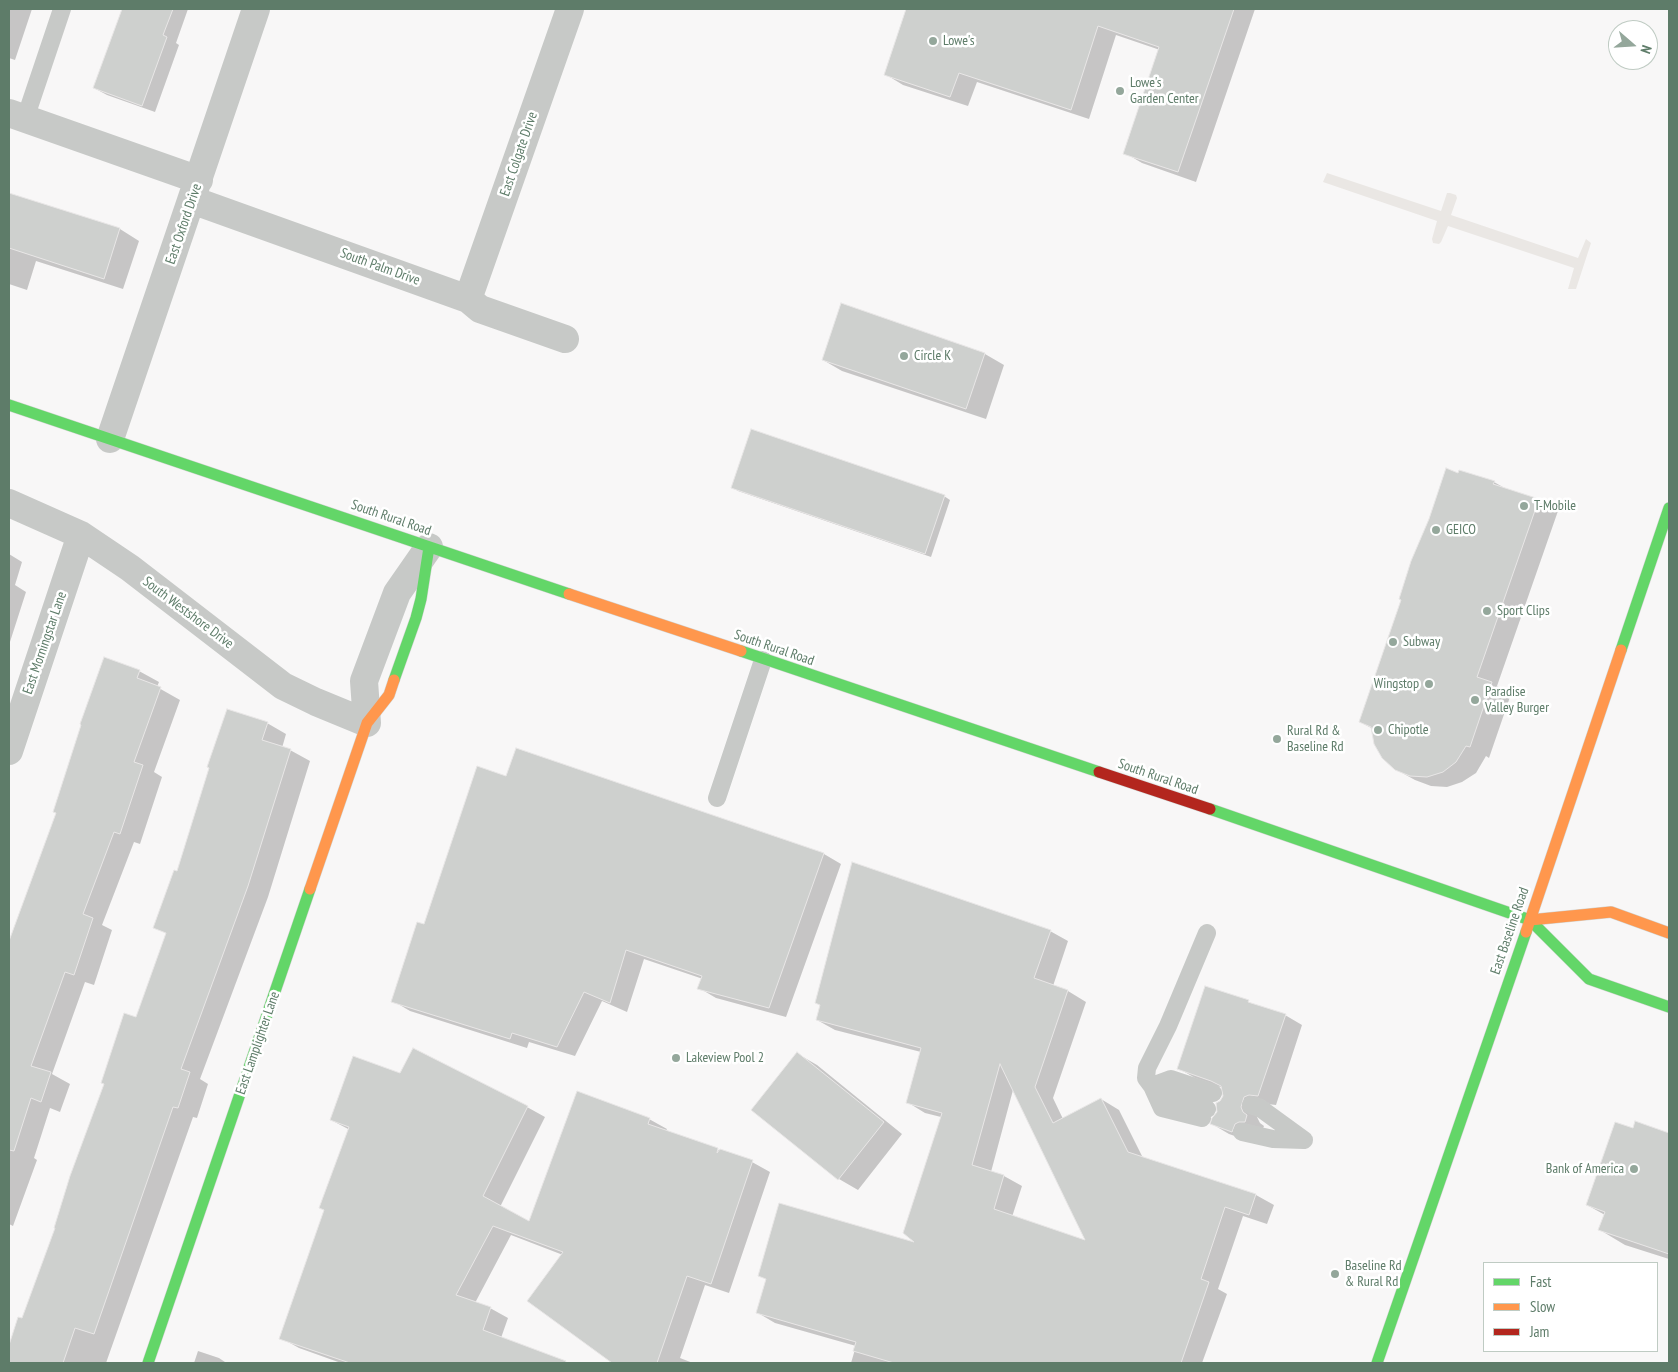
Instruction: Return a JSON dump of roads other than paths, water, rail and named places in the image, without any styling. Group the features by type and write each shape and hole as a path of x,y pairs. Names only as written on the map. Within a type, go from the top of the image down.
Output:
{"main road":[{"name":"South Rural Road","path":"9,405 1530,920 1611,912 1669,932"},
{"name":"East Baseline Road","path":"1377,1363 1530,920 1669,508"},
{"name":"East Lamplighter Lane","path":"148,1363 367,723"},
{"name":"South Rural Road","path":"1530,920 1589,979 1669,1007"}],"street":[{"name":"East Oxford Drive","path":"110,439 256,9"},
{"name":"East Colgate Drive","path":"468,298 570,9"},
{"name":"South Palm Drive","path":"17,116 196,190 468,298 480,309 565,339"},
{"name":"South Westshore Drive","path":"9,503 81,535 130,568 283,686 367,723"},
{"name":"East Morningstar Lane","path":"9,751 81,535"},
{"name":"East Lamplighter Lane","path":"367,723 364,681 397,593 429,547"}],"lane":[{"path":"17,116 62,9"},
{"path":"717,798 763,660"},
{"path":"1152,1086 1171,1079 1208,1107 1162,1108 1152,1086 1146,1078 1147,1068 1168,1026 1206,933"},
{"path":"1260,1108 1304,1140 1274,1139 1246,1119 1260,1108"}],"place":[{"name":"Lowe's","path":"933,41"},
{"name":"Lowe's Garden Center","path":"1120,91"},
{"name":"Circle K","path":"904,356"},
{"name":"T-Mobile","path":"1524,506"},
{"name":"GEICO","path":"1436,530"},
{"name":"Sport Clips","path":"1487,611"},
{"name":"Subway","path":"1393,642"},
{"name":"Wingstop","path":"1429,684"},
{"name":"Paradise Valley Burger","path":"1475,700"},
{"name":"Chipotle","path":"1378,730"},
{"name":"Rural Rd & Baseline Rd","path":"1277,739"},
{"name":"Lakeview Pool 2","path":"676,1058"},
{"name":"Bank of America","path":"1634,1169"},
{"name":"Baseline Rd & Rural Rd","path":"1335,1274"}]}
